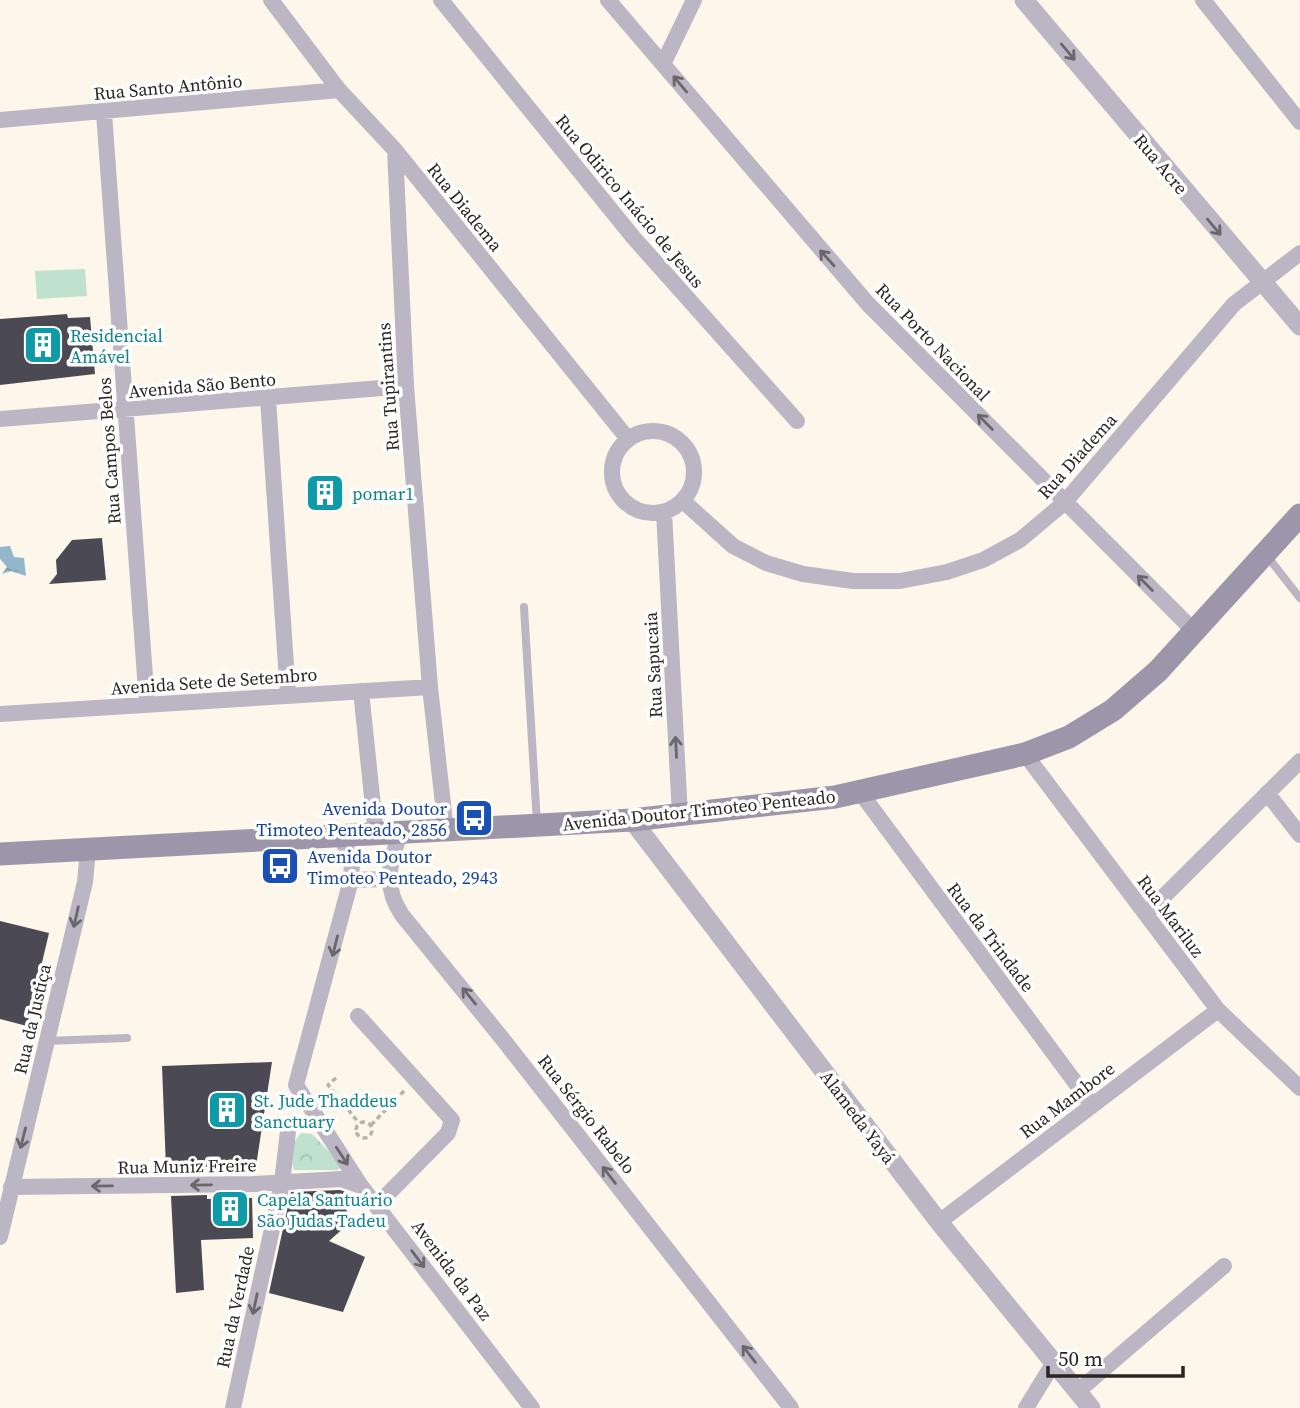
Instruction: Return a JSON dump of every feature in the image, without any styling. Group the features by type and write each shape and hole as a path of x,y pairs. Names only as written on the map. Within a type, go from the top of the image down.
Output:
{"main road":[{"name":"Avenida Doutor Timoteo Penteado","path":"0,854 400,834 680,816 860,792 1024,754 1069,737 1113,710 1158,671 1300,515"}],"street":[{"name":"Rua Diadema","path":"271,0 339,90 395,150 628,439"},
{"name":"Rua Odirico Inácio de Jesus","path":"441,0 633,237 797,421"},
{"name":"Rua Porto Nacional","path":"608,0 868,303 1194,631"},
{"path":"663,64 694,0"},
{"name":"Rua Acre","path":"1024,0 1300,326"},
{"path":"1203,0 1300,122"},
{"name":"Rua Santo Antônio","path":"0,120 104,113 339,90"},
{"name":"Rua Campos Belos","path":"104,113 147,704"},
{"name":"Rua Tupirantins","path":"395,150 406,386 430,687 446,831"},
{"name":"Rua Diadema","path":"683,501 733,546 766,563 803,574 853,581 901,581 947,572 983,560 1020,540 1064,502 1234,304 1300,253"},
{"name":"Avenida São Bento","path":"0,419 126,411 406,386"},
{"path":"268,399 288,695"},
{"path":"654,431 679,440 693,463 694,477 683,501 663,512 635,510 624,502 615,490 611,476 612,462 628,439 654,431"},
{"name":"Rua Sapucaia","path":"663,512 680,816"},
{"name":"Avenida Sete de Setembro","path":"0,714 430,687"},
{"path":"361,691 376,835"},
{"name":"Rua Mariluz","path":"1024,754 1218,1010 1300,1088"},
{"path":"1146,914 1300,761"},
{"name":"Rua da Trindade","path":"860,792 1092,1105"},
{"path":"1267,793 1300,835"},
{"name":"Alameda Yayá","path":"632,820 939,1222 1052,1364 1091,1408"},
{"path":"341,837 352,862 351,880 388,879 390,860 400,834"},
{"name":"Rua da Justiça","path":"0,1237 85,881 88,849"},
{"name":"Rua Sérgio Rabelo","path":"388,879 394,903 402,915 505,1042 791,1408"},
{"name":"Avenida da Paz","path":"351,880 296,1085 361,1186 532,1408"},
{"name":"Rua Mambore","path":"939,1222 1218,1010"},
{"path":"358,1016 452,1120 452,1127 377,1205"},
{"name":"Rua da Verdade","path":"233,1408 282,1183 288,1131"},
{"name":"Rua Muniz Freire","path":"12,1187 282,1183 341,1179 361,1186"},
{"path":"1077,1392 1224,1266"},
{"path":"1026,1408 1052,1364"}],"lane":[{"path":"1265,553 1300,598"},
{"path":"524,607 537,826"},
{"path":"47,1041 127,1038"}],"path":[{"path":"336,1078 328,1085 359,1123"},
{"path":"371,1125 415,1079"},
{"path":"359,1123 364,1121 371,1125"},
{"path":"359,1123 356,1133 363,1138 372,1133 371,1125"}],"green space":[{"path":"85,269 87,296 37,299 35,271"},
{"path":"301,1133 312,1134 343,1166 338,1170 294,1170 292,1150"}],"water":[{"path":"10,546 14,557 24,558 26,576 11,571 2,574 7,567 0,559 0,547"}],"building":[{"name":"Residencial Amável","path":"67,314 68,318 90,317 95,374 0,385 0,319"},
{"name":"pomar1","path":"338,483 339,501 313,503 312,485"},
{"path":"102,538 106,580 49,584 57,574 56,560 72,540"},
{"path":"0,921 49,933 27,1026 0,1019"},
{"name":"St. Jude Thaddeus Sanctuary","path":"272,1062 256,1166 206,1167 206,1174 170,1175 170,1168 166,1168 162,1066"},
{"path":"340,1190 352,1194 340,1203 354,1219 329,1241 365,1257 343,1312 269,1293 291,1192"},
{"path":"207,1195 207,1199 252,1198 253,1238 201,1240 204,1290 176,1293 171,1196"}],"place":[{"name":"Residencial Amável","path":"43,345"},
{"name":"pomar1","path":"325,493"},
{"name":"Avenida Doutor Timoteo Penteado, 2856","path":"474,818"},
{"name":"Avenida Doutor Timoteo Penteado, 2943","path":"280,866"},
{"name":"St. Jude Thaddeus Sanctuary","path":"227,1110"},
{"name":"Capela Santuário São Judas Tadeu","path":"230,1209"}]}
